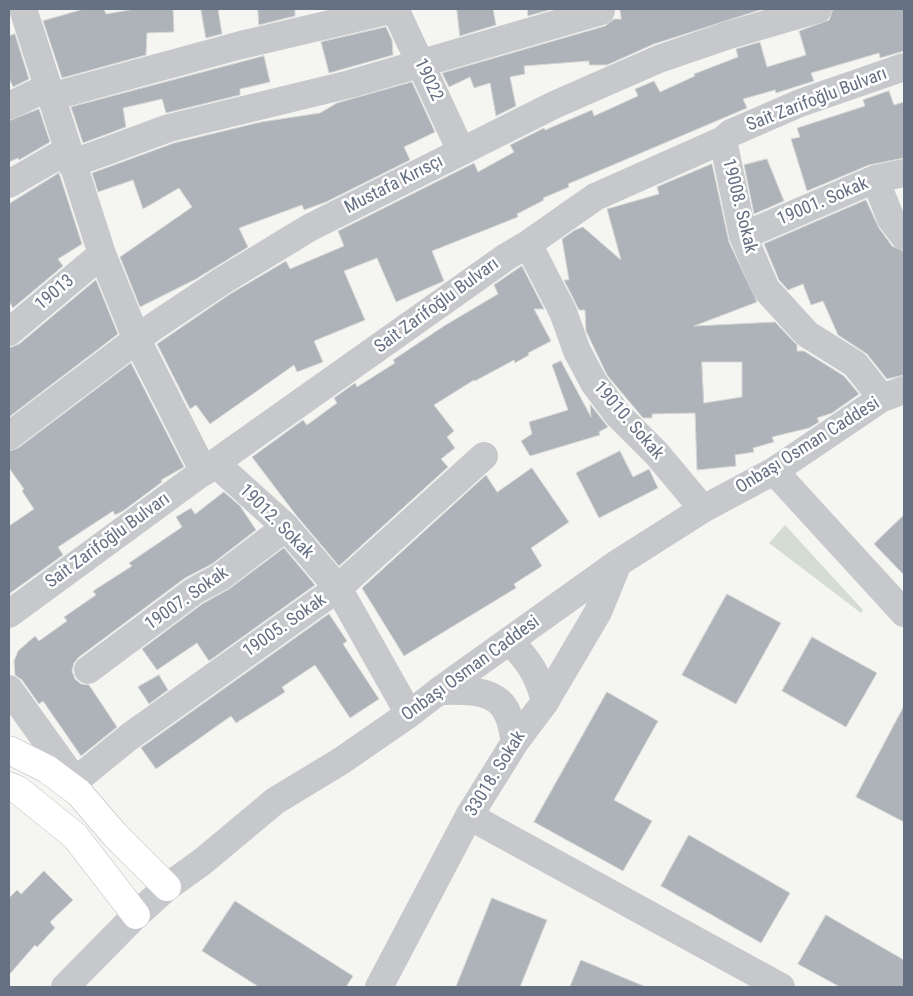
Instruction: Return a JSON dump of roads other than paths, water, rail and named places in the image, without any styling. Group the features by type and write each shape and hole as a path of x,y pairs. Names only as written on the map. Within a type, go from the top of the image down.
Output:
{"main road":[{"path":"9,750 77,787 115,835 167,887"},
{"path":"9,786 18,790 75,836 136,915"}],"street":[{"name":"19022","path":"394,9 461,151"},
{"path":"9,106 49,92 394,9"},
{"path":"69,156 169,128 285,101 601,11 600,9"},
{"name":"Mustafa Kırısçı","path":"9,436 153,327 222,281 309,228 554,105 659,59 729,34 818,9"},
{"path":"23,11 102,254 137,340 209,467"},
{"name":"Sait Zarifoğlu Bulvarı","path":"9,614 209,467 506,257 528,244 595,197 724,140 731,133 800,103 904,67"},
{"name":"19008. Sokak","path":"724,140 743,236 766,289 807,334 855,364 893,394"},
{"path":"9,184 66,151 69,156"},
{"name":"19001. Sokak","path":"743,236 875,179 904,173"},
{"path":"875,179 891,219 904,236"},
{"name":"19010. Sokak","path":"528,244 563,312 577,351 594,383 618,415 657,454 703,509"},
{"name":"19013","path":"9,332 102,254"},
{"name":"Onbaşı Osman Caddesi","path":"65,987 136,915 167,887 202,862 275,801 341,761 618,564 703,509 774,471 893,394"},
{"name":"19005. Sokak","path":"77,787 129,737 338,588 484,456"},
{"name":"19012. Sokak","path":"209,467 286,527 338,588 409,714"},
{"path":"774,471 904,613"},
{"name":"19007. Sokak","path":"88,670 194,591 220,576 286,527"},
{"name":"33018. Sokak","path":"379,987 469,816 515,742 545,702 598,612 618,564"},
{"path":"509,641 532,666 541,684 545,702"},
{"path":"9,689 77,787"},
{"path":"439,691 476,690 494,698 508,712 515,742"},
{"path":"469,816 781,987"}]}
